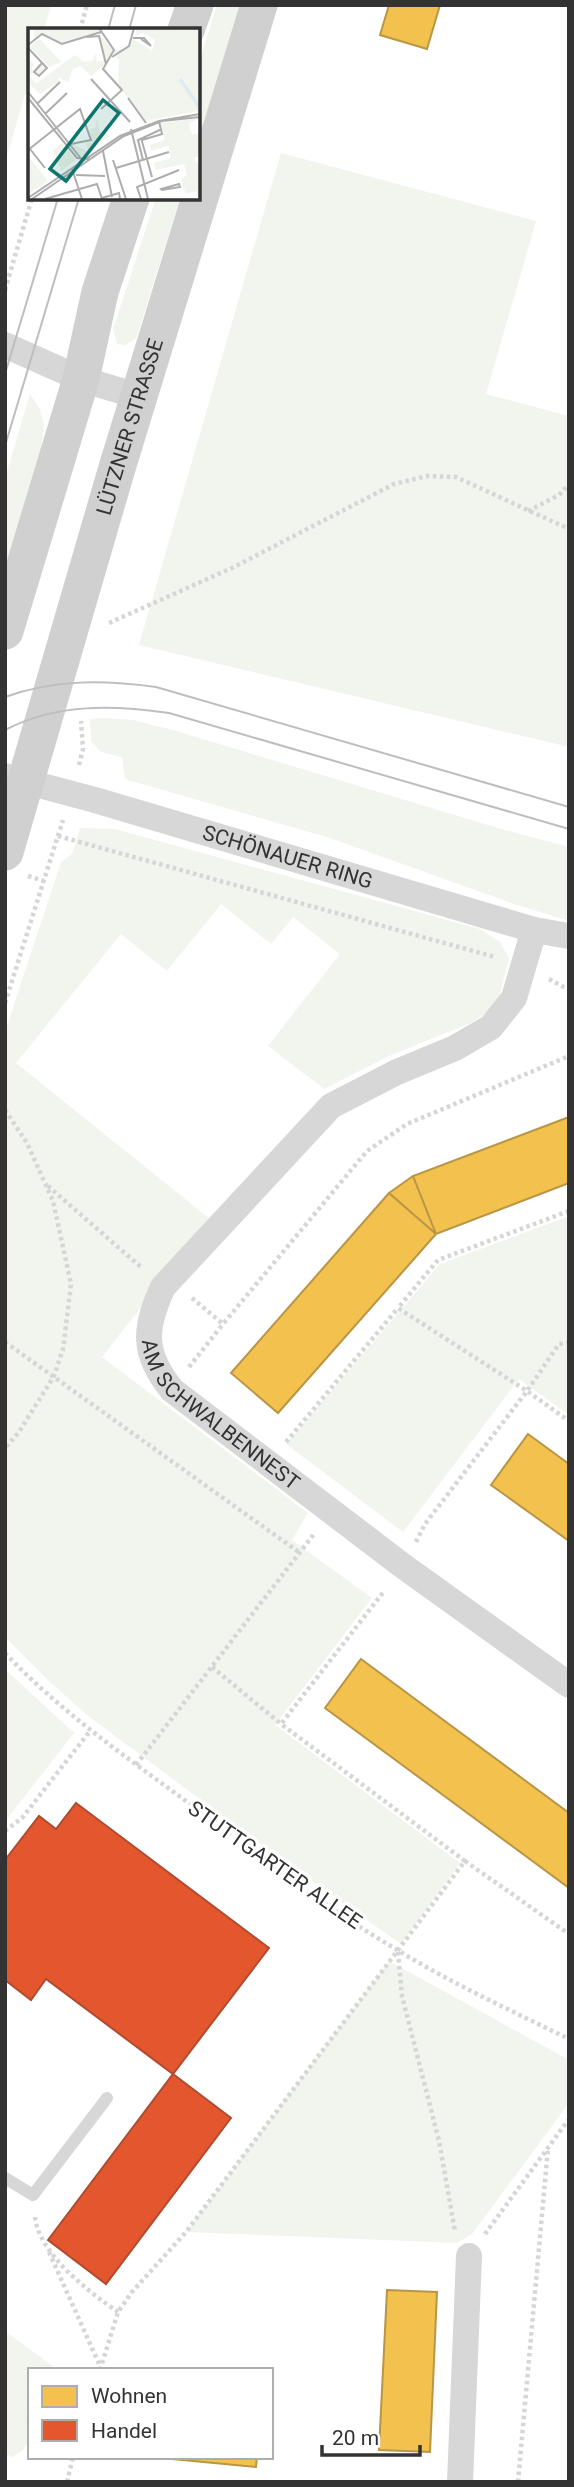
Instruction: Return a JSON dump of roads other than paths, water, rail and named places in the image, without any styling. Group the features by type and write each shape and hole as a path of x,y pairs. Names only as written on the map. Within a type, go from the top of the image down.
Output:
{"main road":[{"path":"187,28 195,5"},
{"name":"LÜTZNER STRASSE","path":"5,852 15,779 141,397 259,5"},
{"path":"5,631 81,379 100,292 130,200"}],"street":[{"path":"5,345 81,379 141,397"},
{"name":"SCHÖNAUER RING","path":"15,779 95,800 534,930 569,936"},
{"name":"AM SCHWALBENNEST","path":"534,930 514,998 491,1027 455,1048 397,1072 331,1106 167,1283 151,1312 149,1344 155,1370 172,1390 403,1566 569,1685"},
{"path":"460,2482 469,2256"}],"lane":[{"path":"5,2178 33,2195 107,2098"}],"tram line":[{"path":"109,28 115,5"},
{"path":"130,28 136,5"},
{"path":"5,374 57,200"},
{"path":"5,446 78,200"},
{"path":"5,697 61,684 118,683 156,687 569,807"},
{"path":"5,730 45,715 86,708 127,708 169,713 569,829"}]}
